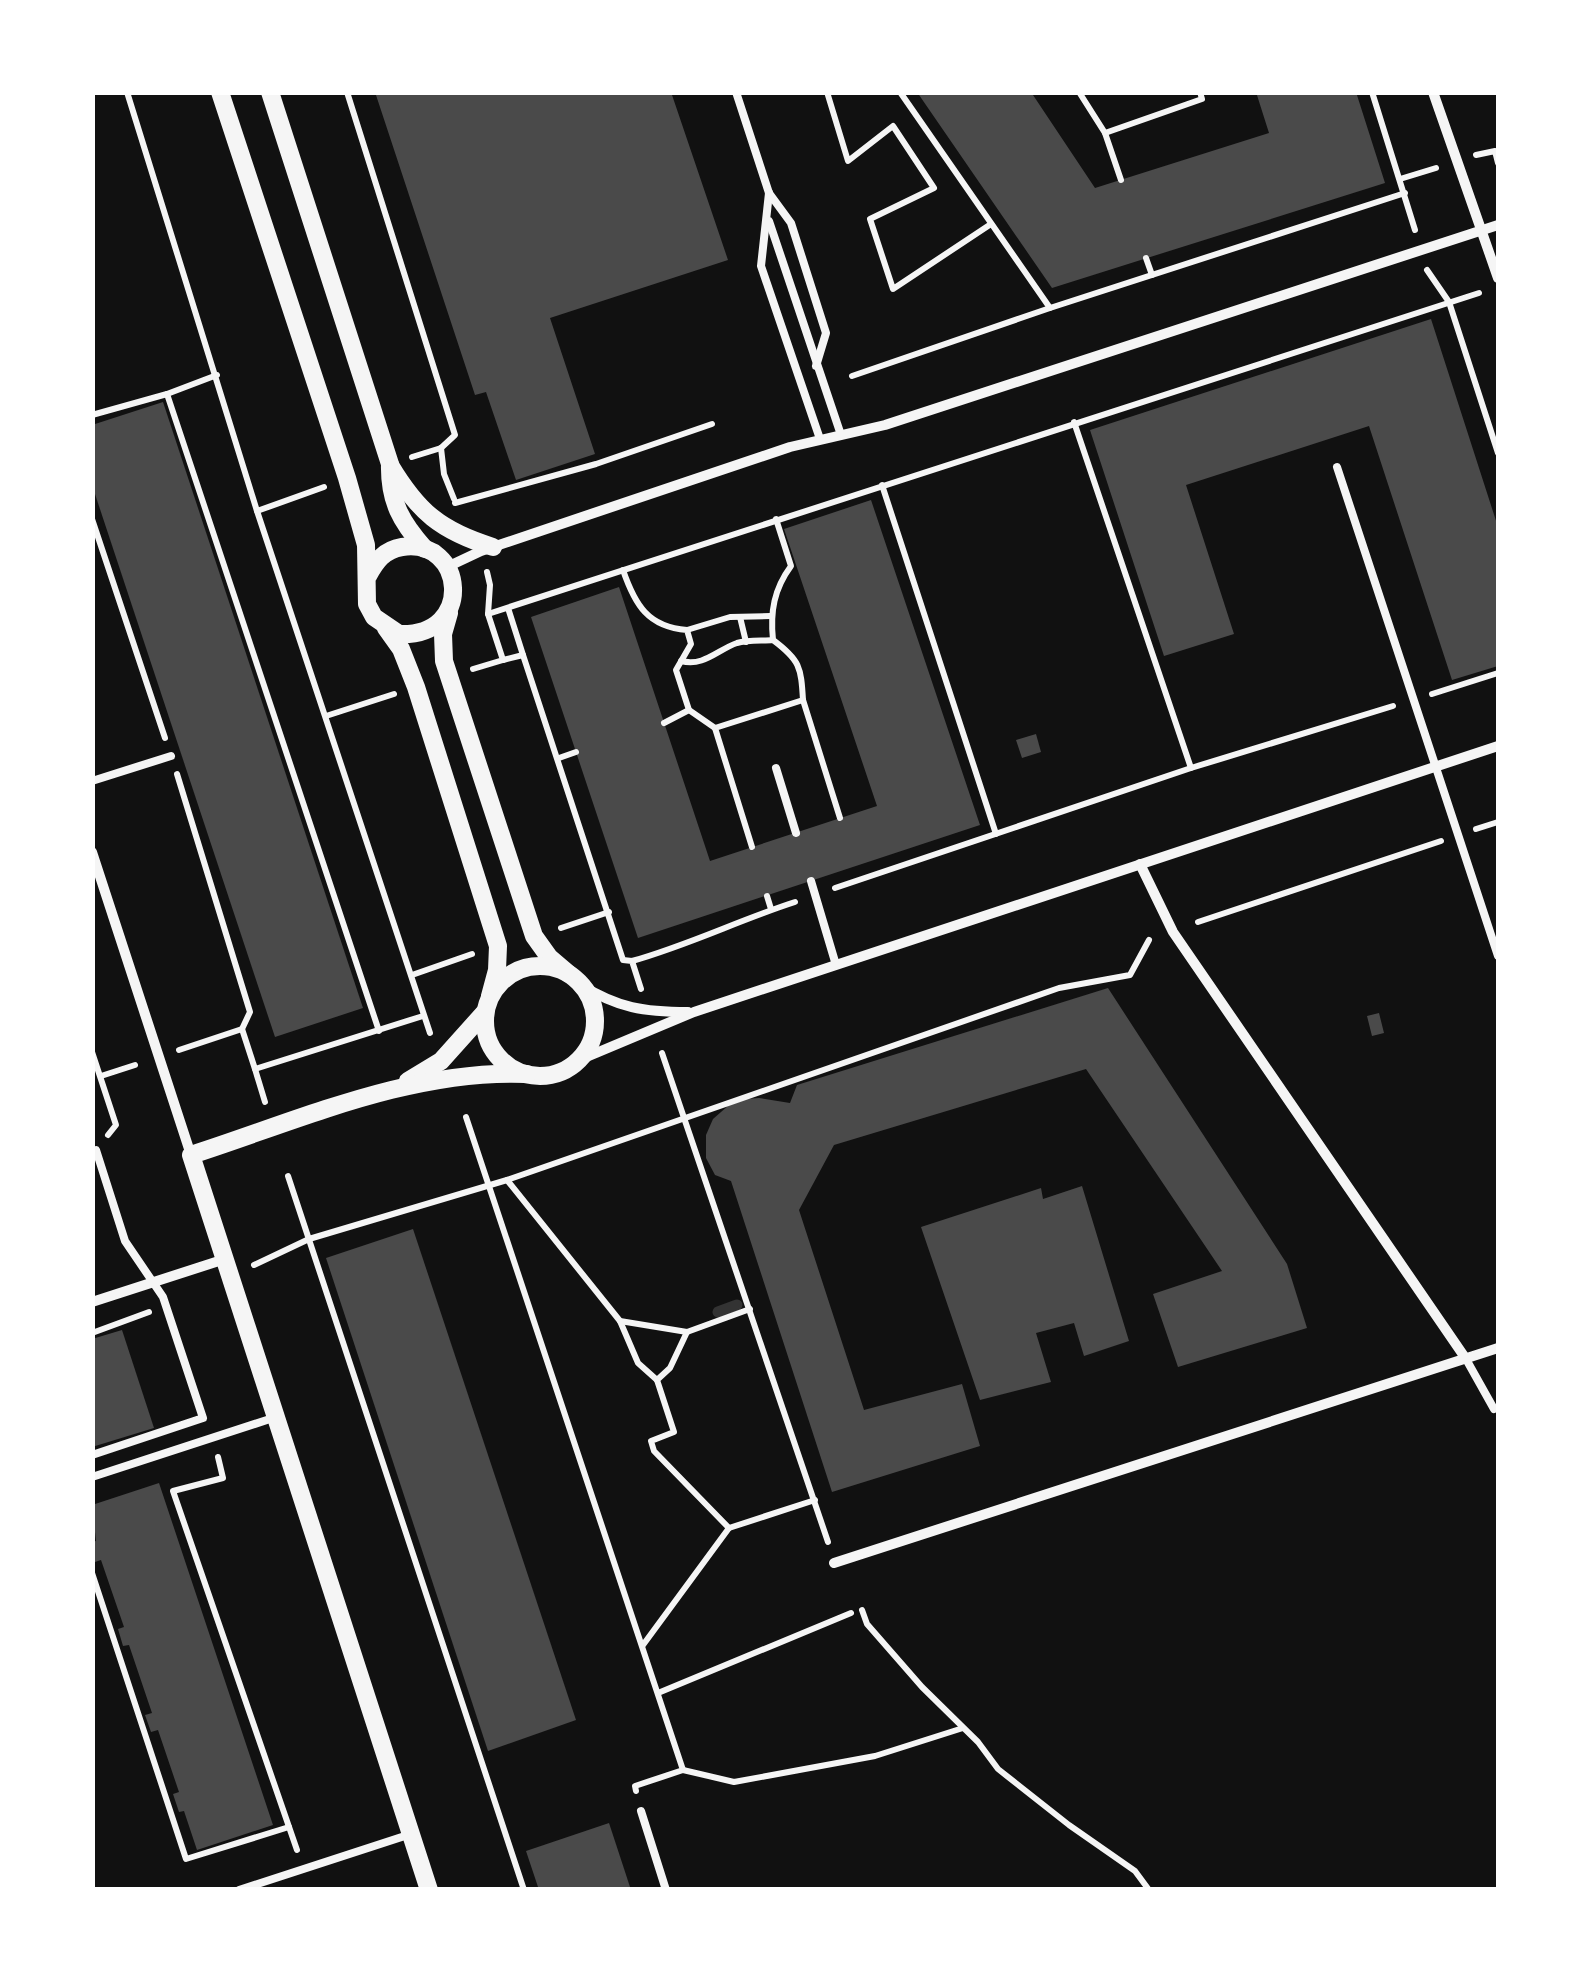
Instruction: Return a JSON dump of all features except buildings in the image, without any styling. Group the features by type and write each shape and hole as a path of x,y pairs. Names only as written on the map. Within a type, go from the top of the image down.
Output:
{"street":[{"path":"220,92 347,478 366,545 367,604 401,649 416,687 498,946 497,970 488,1004 490,1044 512,1068 528,1074"},
{"path":"270,92 390,464 415,503 434,520 458,536 493,547"},
{"path":"1433,92 1498,278"},
{"path":"447,567 493,547 820,439 886,425 1498,225"},
{"path":"390,464 390,488 398,515 425,549 447,567 453,580 443,634 444,661 534,936 590,999 593,1032 577,1061"},
{"path":"368,576 384,554 412,546 425,549"},
{"path":"385,628 399,634 429,630 450,609"},
{"path":"191,1155 394,1088 488,1072 554,1074 694,1012 1498,746"},
{"path":"92,852 430,1890"},
{"path":"1140,864 1173,932 1466,1359"},
{"path":"394,1088 442,1061 488,1004 501,981 534,966 552,967 612,1003 648,1011 694,1012"},
{"path":"92,1302 226,1259"},
{"path":"834,1562 1498,1348"}],"lane":[{"path":"736,92 769,193 791,223 826,333 816,366"},
{"path":"769,193 761,266 820,439"},
{"path":"768,217 841,435"},
{"path":"1338,467 1498,956"},
{"path":"92,781 171,756"},
{"path":"776,768 796,833"},
{"path":"812,880 836,965"},
{"path":"92,1455 204,1418 163,1297 125,1241 96,1150"},
{"path":"1466,1359 1494,1409"},
{"path":"92,1478 277,1416"},
{"path":"640,1811 666,1890"},
{"path":"239,1890 411,1834"}],"path":[{"path":"127,92 257,510 435,1048"},
{"path":"347,92 455,435 441,448 412,458"},
{"path":"827,92 848,161 893,126 934,188 870,219 893,289 992,224"},
{"path":"900,92 1050,308"},
{"path":"1079,92 1105,132 1121,180"},
{"path":"1105,132 1202,99 1200,92"},
{"path":"1372,92 1413,222"},
{"path":"1476,156 1495,150 1498,163"},
{"path":"1400,179 1436,168"},
{"path":"852,376 1405,193"},
{"path":"1146,258 1152,275"},
{"path":"1426,269 1449,302 1498,453"},
{"path":"488,614 1479,293"},
{"path":"92,415 168,394 217,375"},
{"path":"168,394 379,1031"},
{"path":"1074,422 1192,768"},
{"path":"455,503 596,464 712,424"},
{"path":"441,448 444,474 455,503 468,512"},
{"path":"882,484 996,834"},
{"path":"257,510 319,488"},
{"path":"773,640 770,616 780,580 791,566 776,520"},
{"path":"623,570 634,602 664,628 687,630 740,617 770,616"},
{"path":"490,585 488,614 504,660"},
{"path":"508,608 623,960 632,961 685,946 771,909 1192,768 1400,704"},
{"path":"740,617 746,642"},
{"path":"687,630 690,644 676,670 689,710 715,728"},
{"path":"681,661 688,664 707,660 737,643 773,640 794,656 802,672 803,700"},
{"path":"477,668 522,655"},
{"path":"1430,694 1498,674"},
{"path":"326,716 389,696"},
{"path":"664,723 689,710"},
{"path":"559,758 576,752"},
{"path":"1475,830 1498,822"},
{"path":"1198,922 1442,840"},
{"path":"855,866 859,880"},
{"path":"767,896 771,909"},
{"path":"562,927 609,912"},
{"path":"249,1267 309,1240 507,1180 1059,988 1130,975 1149,940"},
{"path":"412,976 470,954"},
{"path":"632,961 642,994"},
{"path":"255,1069 423,1016"},
{"path":"178,1051 242,1030 266,1105"},
{"path":"92,1052 116,1125 96,1150"},
{"path":"662,1053 834,1562"},
{"path":"100,1076 135,1065"},
{"path":"466,1117 682,1770"},
{"path":"288,1176 524,1890"},
{"path":"507,1180 620,1322 638,1362 657,1380 674,1432 651,1441 654,1451 729,1528"},
{"path":"620,1322 687,1332 750,1310"},
{"path":"657,1380 670,1368 687,1332"},
{"path":"211,1438 223,1478 174,1492 304,1870"},
{"path":"643,1645 729,1528 815,1500"},
{"path":"92,1574 186,1859 289,1827"},
{"path":"862,1610 867,1624 998,1769 1068,1825 1135,1870 1149,1890"},
{"path":"658,1693 851,1613"},
{"path":"640,1811 635,1786 682,1770 734,1782 875,1756 964,1728"}],"waterway":[{"path":"718,1312 737,1305"}]}
